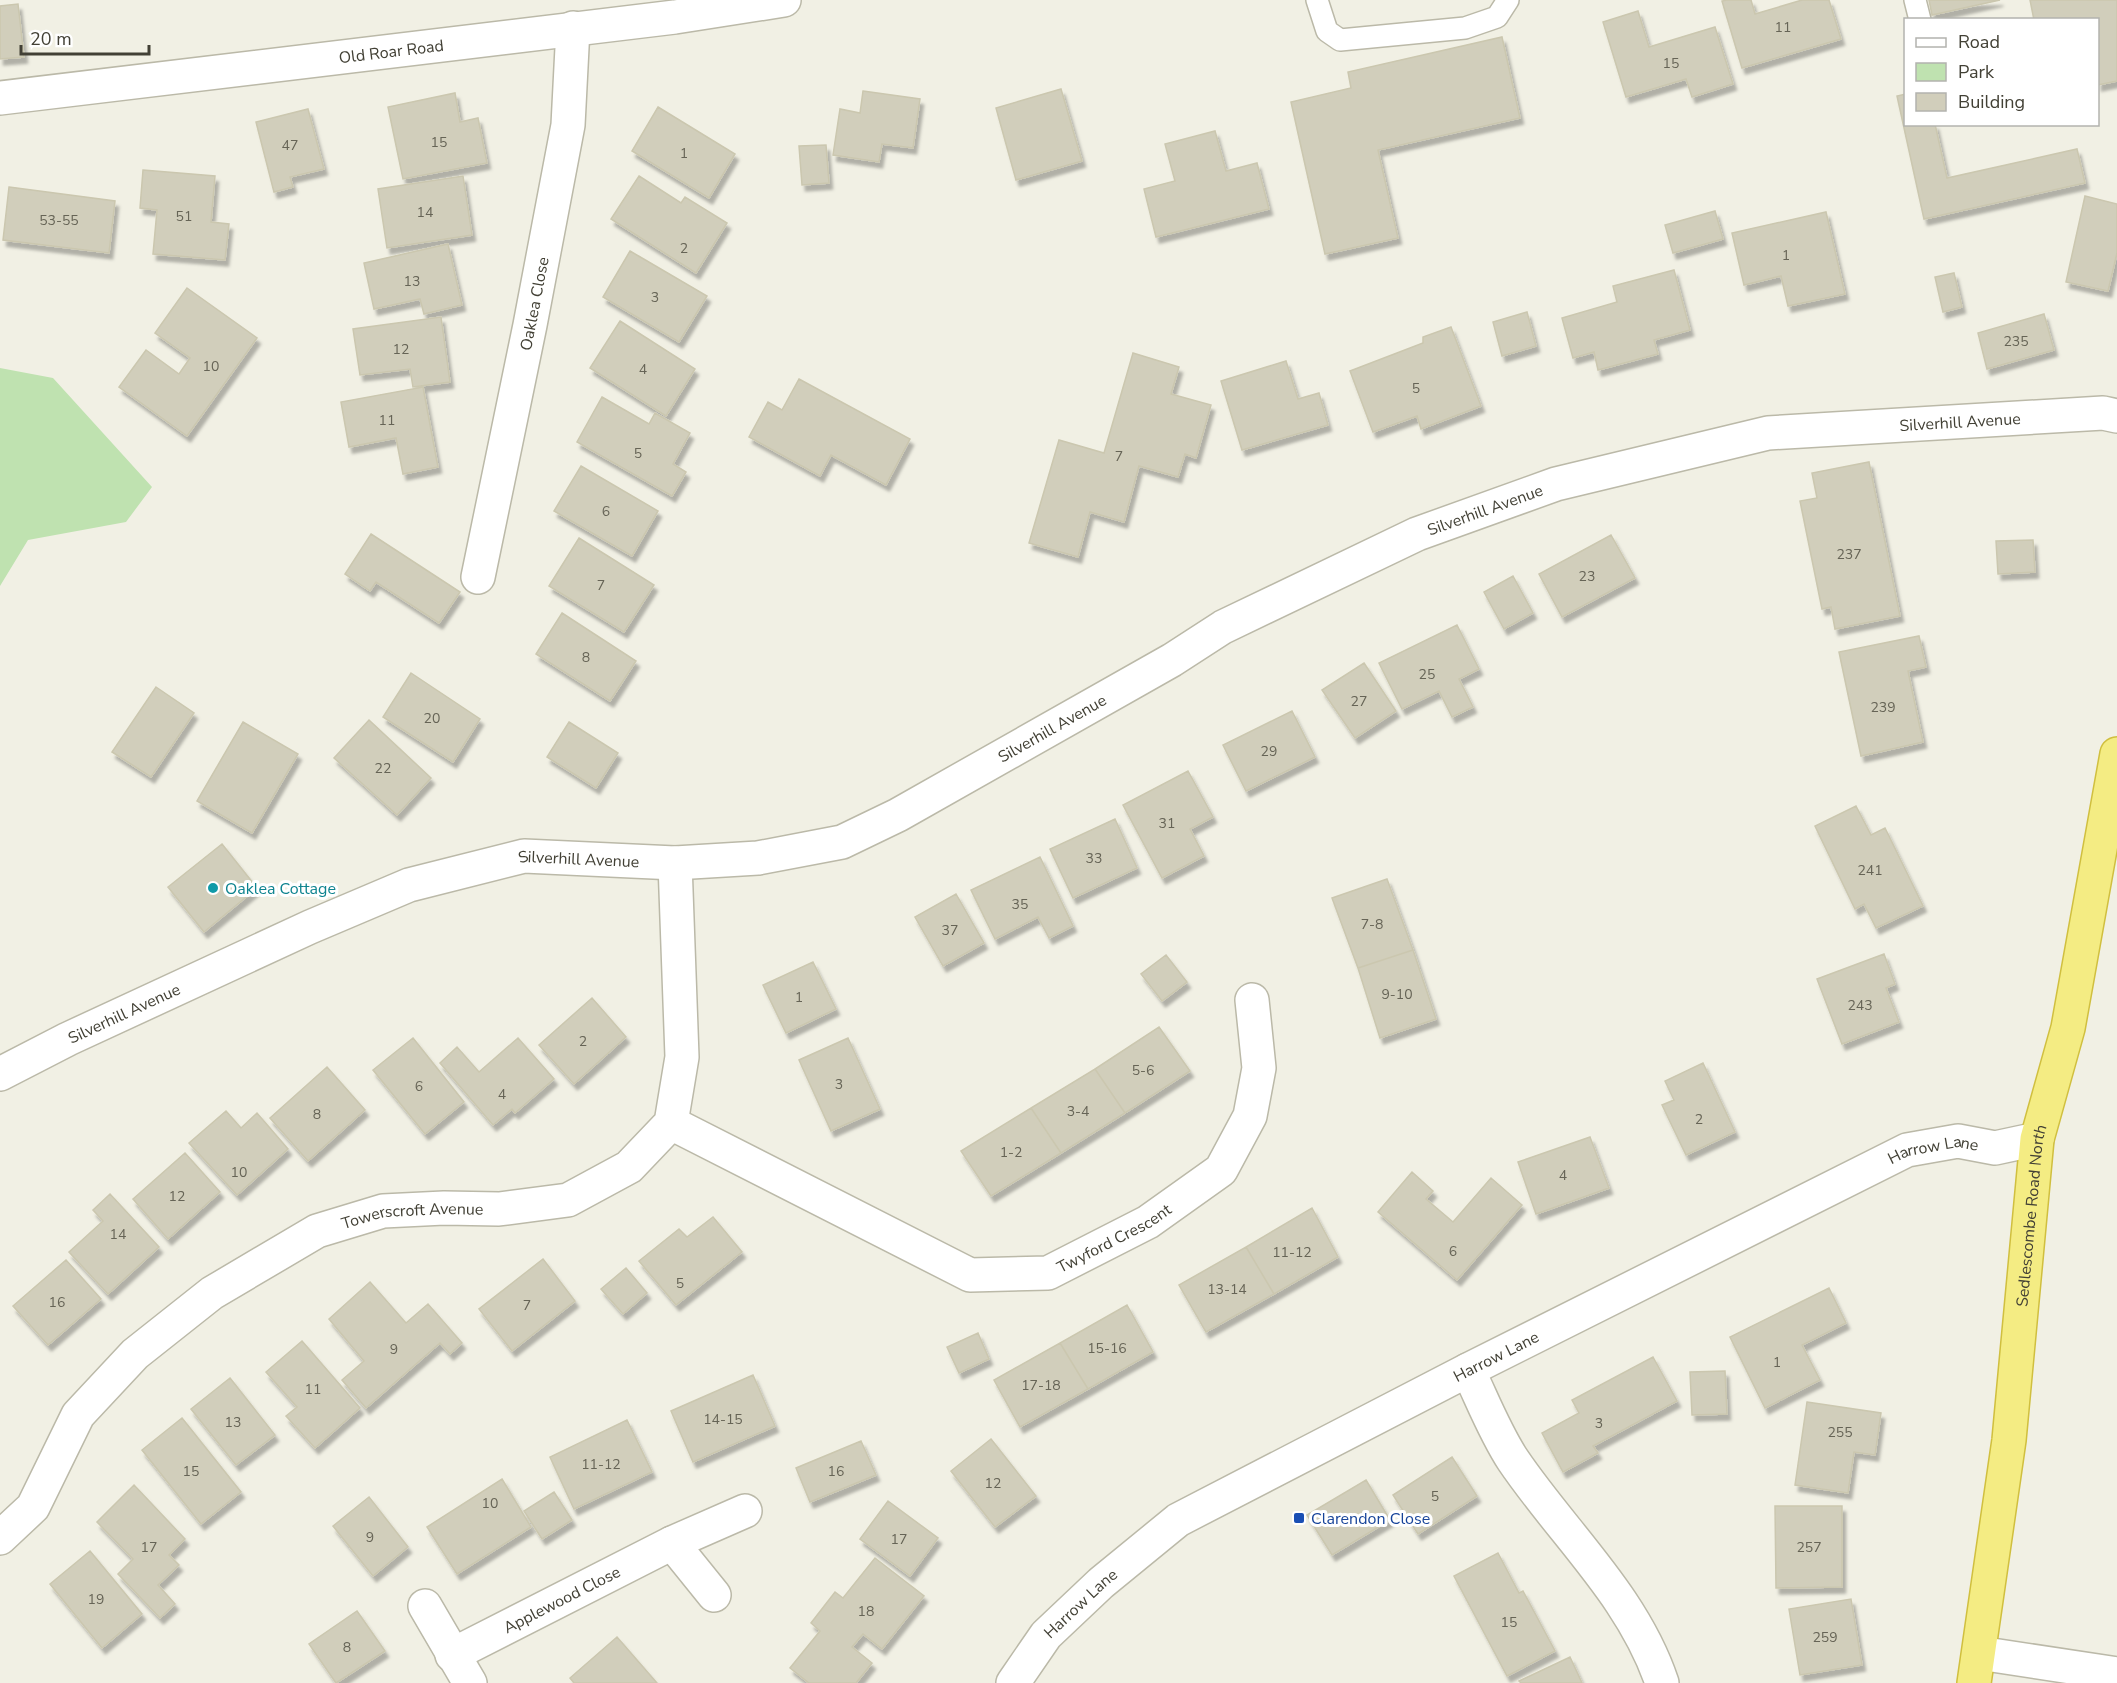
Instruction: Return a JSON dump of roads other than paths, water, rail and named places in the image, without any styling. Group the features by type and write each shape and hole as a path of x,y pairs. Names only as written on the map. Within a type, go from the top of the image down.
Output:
{"highway":[{"name":"Sedlescombe Road North","path":"1976,1668 2009,1440 2037,1139 2068,1028 2117,754"}],"street":[{"name":"Old Roar Road","path":"0,98 573,28 674,8 784,0"},
{"name":"Oaklea Close","path":"478,577 568,125 573,28"},
{"name":"Silverhill Avenue","path":"0,1074 68,1039 300,932 409,885 524,856 675,863 758,858 842,842 897,815 1172,660 1222,627 1417,534 1556,484 1768,433 2103,413 2117,416"},
{"path":"671,1123 682,1057 675,863"},
{"name":"Twyford Crescent","path":"671,1123 970,1275 1048,1273 1148,1222 1221,1170 1250,1116 1259,1068 1252,1000"},
{"name":"Towerscroft Avenue","path":"0,1538 33,1507 78,1415 135,1354 212,1293 317,1231 383,1211 444,1208 499,1209 568,1200 628,1167 671,1123"},
{"name":"Harrow Lane","path":"1013,1683 1046,1635 1101,1583 1178,1520 1468,1370 1907,1150 1958,1141 1995,1148 2037,1139"},
{"path":"1468,1370 1512,1458 1606,1578 1647,1644 1662,1683"},
{"name":"Applewood Close","path":"452,1655 672,1543 745,1511"},
{"path":"672,1543 714,1595"},
{"path":"425,1606 470,1683"},
{"path":"1976,1668 2117,1674"}],"lane":[{"path":"1317,0 1327,31 1340,40 1465,28 1497,17 1508,0"},
{"path":"1915,0 1920,18"}],"place":[{"name":"Oaklea Cottage","path":"213,888"},
{"name":"Clarendon Close","path":"1299,1518"}]}
